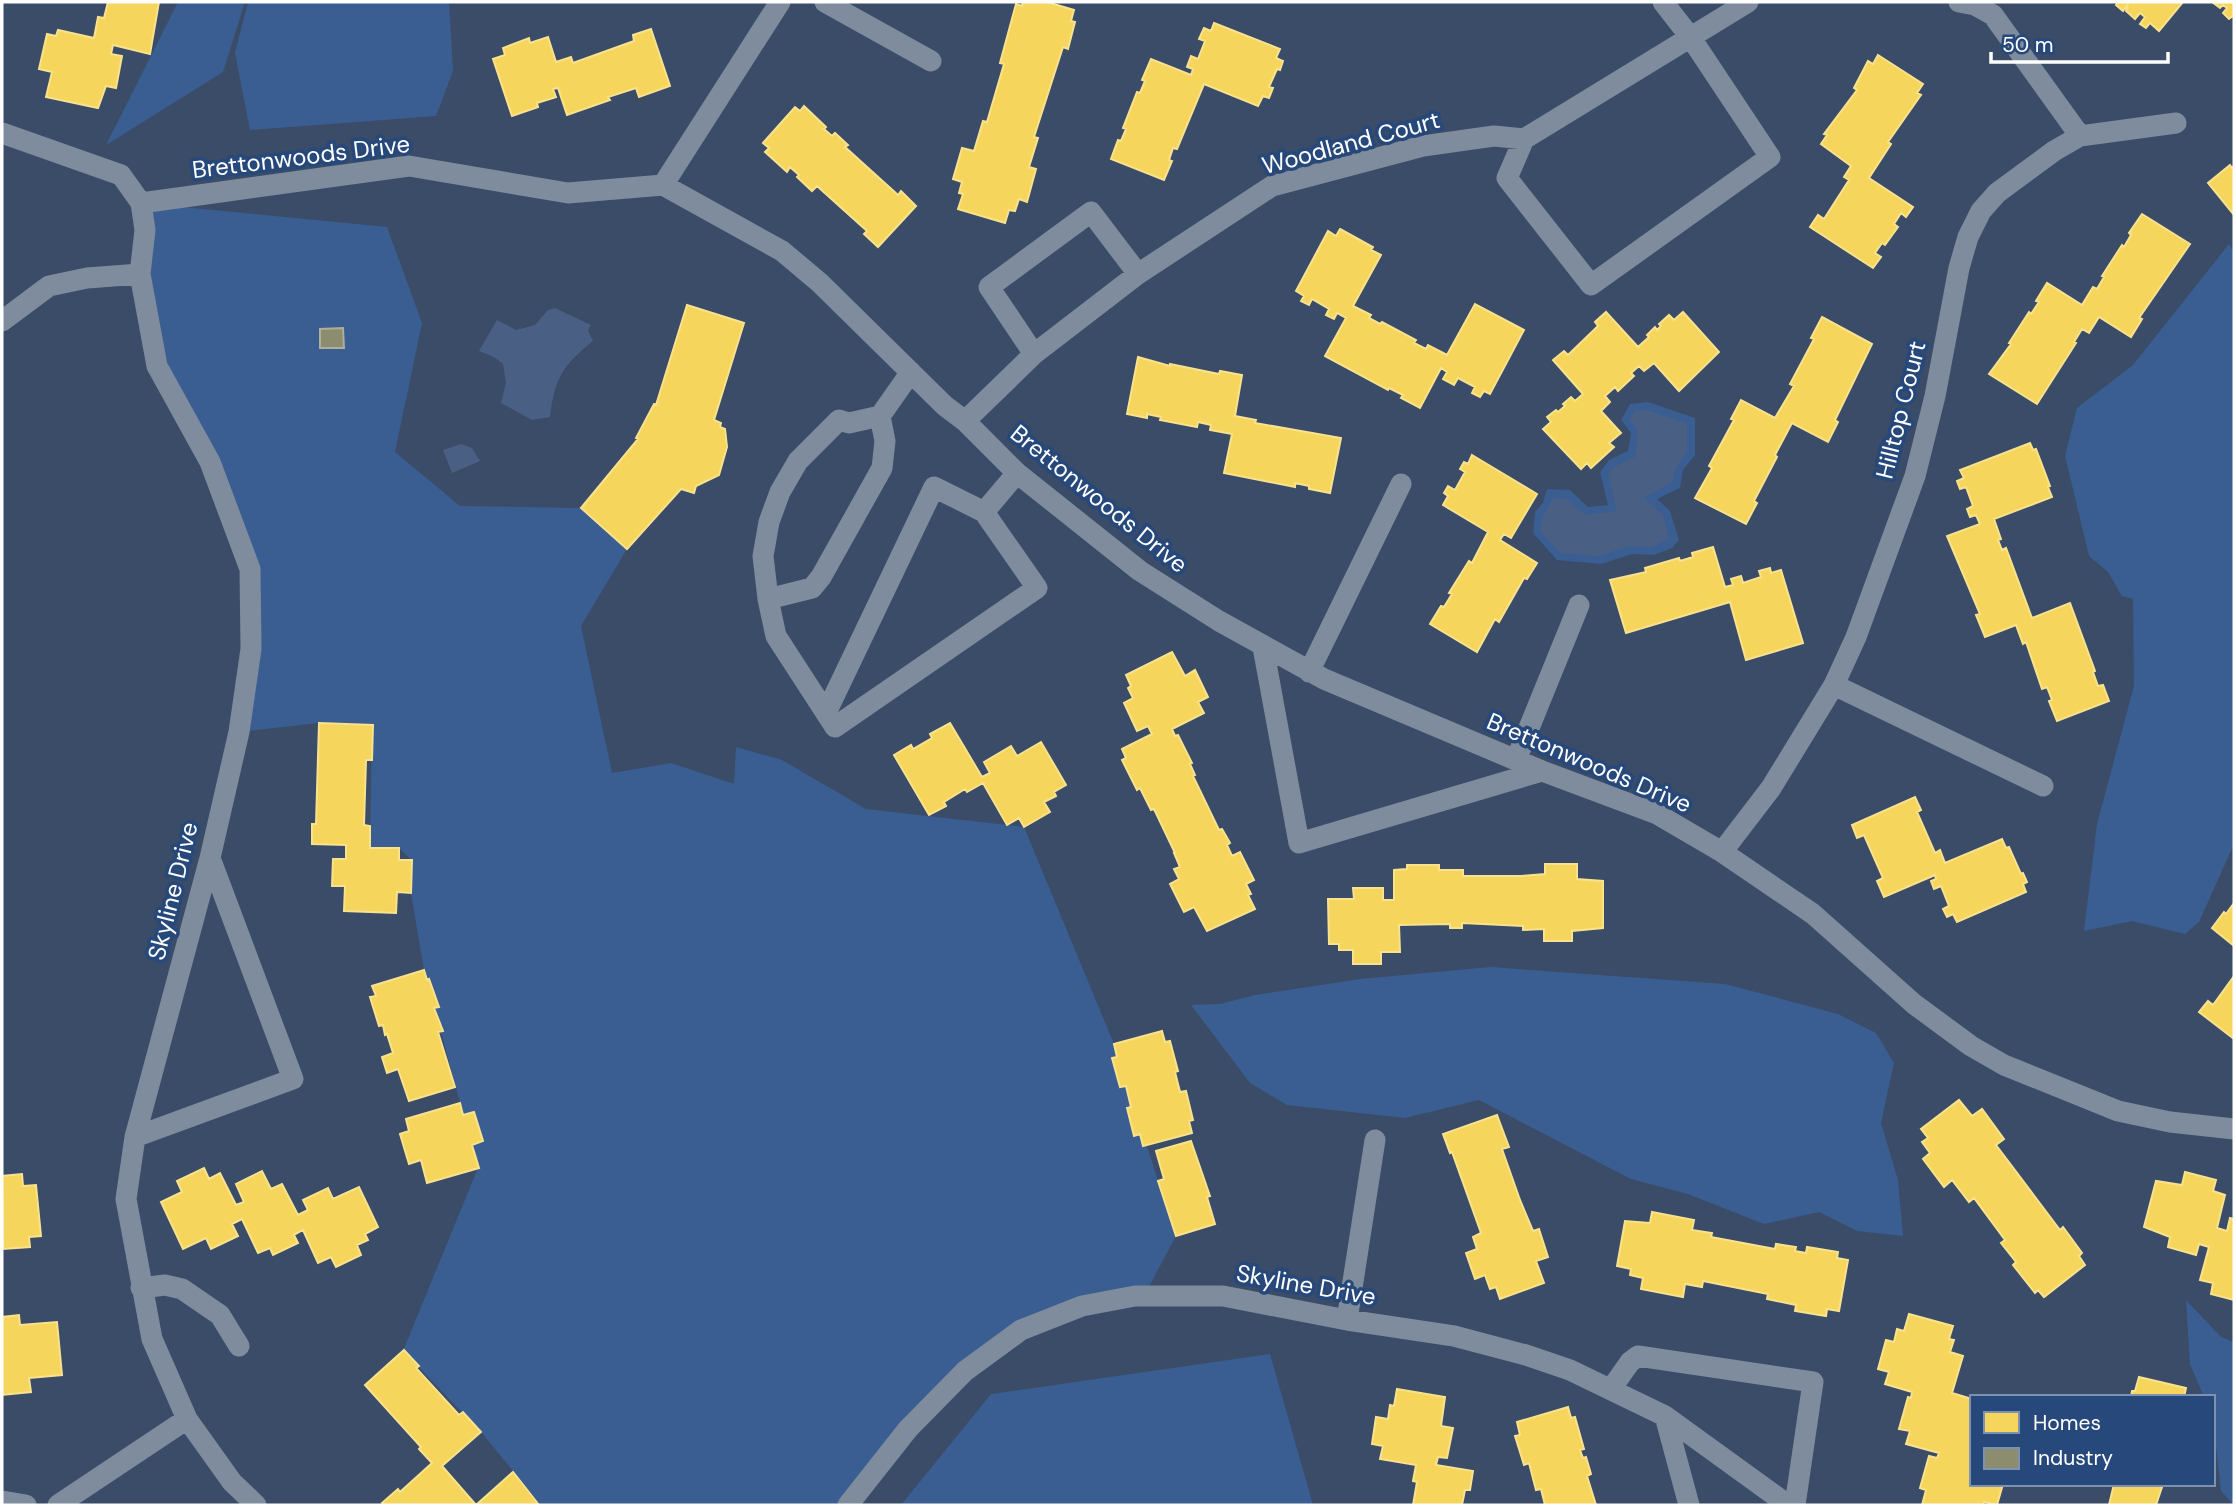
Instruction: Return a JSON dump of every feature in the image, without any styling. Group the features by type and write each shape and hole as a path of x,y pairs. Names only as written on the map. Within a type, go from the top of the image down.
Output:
{"street":[{"path":"663,185 780,2"},
{"path":"825,2 931,61"},
{"path":"1663,2 1691,38 1770,156 1591,285 1507,178 1524,139 1691,38 1748,2"},
{"path":"1959,2 1975,5 1993,15 2080,136 2176,123"},
{"path":"2,134 121,175 141,203 145,230 139,274 87,278 50,286 2,321"},
{"name":"Woodland Court","path":"965,421 1034,354 1138,274 1272,186 1423,146 1494,136 1524,139"},
{"name":"Hilltop Court","path":"1722,852 1771,788 1834,685 1857,637 1915,476 1935,396 1959,268 1968,237 1981,211 1997,193 2054,151 2080,136"},
{"name":"Brettonwoods Drive","path":"141,203 409,166 568,193 663,185 782,251 820,283 1017,473 1140,571 1263,647 1309,672 1516,760 1657,814 1722,852 1813,914 1914,1004 1971,1046 2004,1065 2118,1111 2170,1122 2234,1129"},
{"path":"1034,354 989,288 1091,212 1138,274"},
{"name":"Skyline Drive","path":"139,274 157,366 210,462 250,569 251,649 239,732 210,858 135,1137 126,1199 152,1339 187,1419 232,1482 256,1505"},
{"path":"826,713 934,487 984,512 1037,588 835,727 776,636 763,556 769,522 780,492 798,461 839,421 849,423 880,416 911,372"},
{"path":"768,599 812,588 821,577 882,468 885,441 880,416"},
{"path":"984,512 1017,473"},
{"path":"1309,672 1401,484"},
{"path":"1516,760 1579,605"},
{"path":"1263,647 1299,843 1542,771"},
{"path":"1834,685 2043,786"},
{"path":"135,1137 293,1079 210,858"},
{"path":"1347,1320 1375,1140"},
{"path":"141,1288 165,1285 182,1289 220,1315 239,1346"},
{"name":"Skyline Drive","path":"849,1505 908,1429 965,1371 1021,1330 1082,1306 1135,1296 1223,1296 1347,1320 1454,1336 1548,1363 1611,1389 1665,1416 1788,1505"},
{"path":"1611,1389 1630,1362 1638,1356 1813,1381 1795,1505"},
{"path":"1665,1416 1689,1505"},
{"path":"58,1505 187,1419"},
{"path":"2,1501 26,1505"}],"shaded area":[{"path":"178,2 245,2 223,72 106,145"},
{"path":"248,2 449,2 453,71 436,116 250,130 235,53"},
{"path":"141,203 387,227 422,323 395,452 460,506 581,508 627,549 581,626 612,773 671,763 734,784 736,747 782,760 866,809 1024,827 1114,1044 1176,1236 1144,1296 1082,1306 965,1371 848,1505 541,1505 481,1432 403,1351 478,1168 424,970 411,893 412,861 399,848 370,848 372,725 319,723 239,732 250,569 157,366"},
{"path":"2229,244 2234,252 2234,844 2199,922 2185,934 2132,921 2084,931 2097,824 2134,686 2133,599 2122,596 2108,572 2089,556 2065,456 2077,408 2133,365"},
{"path":"555,308 591,325 588,330 593,341 574,358 562,374 554,392 550,417 532,420 501,403 506,383 503,364 479,351 497,320 516,330 535,325 548,310"},
{"path":"1648,402 1695,418 1695,455 1683,470 1680,488 1657,499 1670,511 1679,540 1672,548 1654,555 1632,554 1601,564 1557,560 1533,533 1535,512 1543,503 1547,489 1570,490 1588,507 1608,505 1600,472 1609,460 1628,451 1631,433 1621,420 1630,404"},
{"path":"1646,410 1687,424 1687,452 1676,467 1672,482 1644,498 1663,515 1669,538 1652,547 1629,546 1599,556 1560,553 1540,531 1543,516 1552,498 1566,499 1585,515 1617,511 1608,474 1614,467 1635,457 1638,430 1630,420 1635,411"},
{"path":"461,444 472,448 480,461 452,473 443,450"},
{"path":"1491,967 1725,984 1838,1014 1876,1033 1894,1063 1881,1123 1898,1180 1903,1236 1857,1231 1819,1212 1764,1224 1688,1194 1631,1179 1479,1100 1405,1118 1287,1105 1250,1083 1191,1005 1220,1004 1255,995 1360,979"},
{"path":"2186,1300 2221,1337 2234,1342 2234,1505 2221,1491 2215,1438 2215,1395 2203,1395 2190,1364"},
{"path":"1270,1354 1313,1505 901,1505 991,1394"}],"building: Homes":[{"path":"108,2 159,2 150,54 113,45 111,54 122,56 116,88 106,86 98,108 46,97 52,72 39,69 47,34 56,36 58,30 94,38 98,17 104,18"},
{"path":"1023,2 1047,2 1074,10 1071,21 1075,22 1068,49 1063,47 1034,137 1038,138 1029,167 1036,169 1027,202 1019,199 1015,211 1009,210 1005,223 958,209 963,194 959,193 962,182 953,179 962,148 974,151 983,121 987,122 1004,64 1000,63 1016,4 1022,6"},
{"path":"2118,2 2183,2 2159,31 2150,23 2146,28 2140,24 2145,17 2140,13 2135,19 2126,11 2128,4 2123,11 2116,5"},
{"path":"2212,2 2234,2 2234,15 2229,19 2223,13 2227,8 2223,5 2220,8"},
{"path":"1214,23 1280,49 1276,58 1283,61 1269,87 1273,88 1269,98 1263,96 1258,106 1204,84 1177,149 1173,148 1169,160 1172,161 1164,180 1111,159 1118,140 1121,141 1126,129 1123,128 1137,92 1140,93 1145,81 1142,80 1151,59 1191,75 1193,69 1187,67 1191,56 1198,59 1205,41 1199,39 1204,28 1211,31"},
{"path":"651,29 670,86 639,97 636,88 567,115 558,88 553,89 556,97 512,116 493,59 505,55 503,48 529,38 530,43 548,37 556,62 571,57 573,63 634,41 633,35"},
{"path":"1878,55 1923,84 1917,93 1921,95 1888,142 1891,144 1869,178 1913,207 1906,217 1901,213 1894,224 1898,227 1885,245 1882,243 1875,253 1881,257 1873,268 1810,227 1818,215 1824,219 1849,180 1844,177 1851,166 1821,144 1827,135 1824,134 1857,90 1854,88 1868,61 1873,64"},
{"path":"804,106 826,127 824,129 832,136 835,133 848,145 845,147 898,195 901,191 916,206 878,247 864,234 867,231 817,186 812,191 790,167 787,172 765,152 769,148 763,143 795,107 800,111"},
{"path":"2230,165 2232,168 2234,166 2234,215 2208,183"},
{"path":"2142,214 2190,244 2139,318 2142,319 2131,337 2099,317 2089,333 2082,329 2037,404 1989,374 2011,344 2009,343 2029,312 2031,314 2039,302 2036,301 2047,283 2082,305 2093,287 2097,289 2104,277 2102,276 2122,245 2124,247 2131,235 2129,233"},
{"path":"1340,229 1373,247 1371,250 1381,255 1353,306 1371,315 1369,318 1380,324 1382,322 1416,340 1414,343 1426,349 1428,345 1447,355 1475,304 1524,330 1490,394 1484,391 1480,397 1472,393 1475,387 1458,378 1454,385 1443,379 1447,372 1441,368 1420,408 1401,398 1403,395 1389,388 1388,390 1325,356 1346,318 1337,313 1334,319 1326,315 1329,309 1312,299 1309,305 1301,301 1304,296 1296,291 1328,231 1336,236"},
{"path":"687,305 744,323 714,420 721,423 720,427 725,429 727,447 719,475 696,486 694,493 681,489 627,549 581,508 638,439 636,438 654,404 656,405"},
{"path":"1606,312 1638,347 1669,315 1674,320 1683,312 1719,352 1679,391 1654,363 1644,371 1639,366 1631,373 1634,376 1618,391 1615,387 1605,396 1610,402 1601,411 1621,433 1609,443 1614,447 1591,468 1587,463 1581,469 1543,429 1551,422 1547,417 1556,410 1558,412 1571,397 1575,401 1583,394 1553,360 1564,351 1568,355 1598,326 1595,322"},
{"path":"1822,317 1872,344 1835,420 1838,422 1828,442 1792,423 1754,501 1757,503 1746,524 1695,498 1712,468 1709,466 1734,420 1731,419 1741,400 1775,418 1794,386 1790,384 1814,339 1811,338"},
{"path":"1138,357 1170,366 1242,375 1235,416 1256,420 1255,423 1341,438 1330,493 1295,483 1295,487 1224,473 1232,434 1210,430 1211,425 1198,422 1197,427 1160,420 1161,417 1147,414 1147,418 1127,414"},
{"path":"2030,443 2033,450 2036,449 2052,497 1994,519 2001,539 1998,540 2002,550 2006,548 2032,618 2070,603 2098,686 2103,685 2109,701 2057,721 2047,687 2042,689 2026,642 2023,644 2016,625 1985,637 1976,615 1980,614 1947,536 1980,524 1976,515 1970,517 1967,509 1973,506 1966,487 1960,489 1957,481 1964,478 1960,470"},
{"path":"1472,455 1537,494 1511,538 1504,534 1500,540 1537,563 1527,579 1524,578 1499,622 1495,619 1477,652 1430,624 1441,606 1444,607 1452,594 1449,593 1469,561 1472,563 1488,532 1443,505 1448,496 1444,493 1448,486 1455,490 1465,472 1460,469 1464,462 1468,464"},
{"path":"1713,547 1725,587 1733,585 1731,579 1741,576 1743,583 1761,577 1759,571 1770,568 1771,573 1781,570 1803,643 1746,660 1730,602 1626,633 1610,580 1646,572 1645,568 1679,558 1680,561 1693,557 1692,553"},
{"path":"1172,652 1185,676 1195,670 1208,697 1198,702 1204,713 1172,729 1175,736 1178,735 1192,763 1193,776 1219,830 1222,829 1230,843 1227,845 1232,856 1240,852 1254,880 1246,884 1255,909 1207,931 1194,907 1184,912 1170,884 1179,879 1174,869 1180,867 1175,853 1154,809 1151,810 1140,788 1137,790 1122,760 1126,758 1122,749 1152,734 1148,726 1137,731 1124,703 1133,698 1126,675"},
{"path":"319,723 373,725 372,760 366,760 364,825 370,826 370,848 399,848 399,860 412,860 411,893 397,892 396,913 344,911 345,886 332,886 333,859 346,859 346,845 312,844 312,824 316,824"},
{"path":"950,723 982,777 990,773 984,762 1011,746 1017,756 1041,742 1066,785 1054,792 1056,796 1044,802 1050,812 1024,827 1019,818 1007,825 983,783 967,792 965,789 944,802 946,806 929,815 894,755 911,745 913,749 932,738 930,734"},
{"path":"1915,797 1921,810 1917,812 1935,853 1940,850 1945,863 2002,839 2006,848 2009,847 2021,874 2023,873 2027,882 2023,884 2026,892 1957,922 1953,914 1947,917 1943,909 1949,906 1941,886 1934,889 1931,881 1936,879 1935,875 1884,897 1877,881 1883,878 1864,835 1857,838 1852,825"},
{"path":"1545,864 1577,864 1577,879 1603,881 1603,928 1572,931 1572,941 1544,941 1544,929 1523,930 1523,926 1462,923 1462,928 1450,928 1450,924 1399,925 1400,952 1381,952 1381,964 1353,964 1353,950 1339,950 1339,944 1329,944 1328,899 1354,899 1353,888 1383,888 1383,900 1394,900 1394,870 1407,869 1407,865 1439,865 1439,870 1463,870 1463,876 1521,876 1545,874"},
{"path":"2234,903 2234,946 2212,928"},
{"path":"424,970 439,1007 434,1008 443,1031 438,1032 455,1087 409,1101 398,1069 387,1073 382,1057 393,1053 383,1025 379,1026 370,997 376,996 372,986"},
{"path":"2234,976 2234,1039 2199,1012 2208,1001 2213,1005"},
{"path":"1162,1031 1165,1042 1170,1041 1180,1092 1186,1091 1193,1120 1189,1121 1192,1133 1143,1146 1140,1134 1134,1136 1127,1108 1131,1107 1126,1086 1120,1087 1112,1058 1117,1057 1114,1044"},
{"path":"1959,1100 1972,1116 1982,1109 2004,1139 1996,1145 2060,1230 2063,1227 2082,1253 2079,1256 2085,1265 2044,1297 2038,1290 2035,1293 2013,1265 2016,1262 2001,1243 2005,1240 1974,1198 1969,1202 1952,1180 1944,1187 1923,1159 1930,1153 1922,1142 1928,1138 1921,1129"},
{"path":"460,1103 463,1115 474,1112 483,1141 472,1145 479,1168 427,1183 421,1160 409,1164 400,1134 409,1131 406,1119"},
{"path":"1497,1115 1509,1147 1502,1149 1520,1200 1533,1231 1539,1229 1548,1257 1536,1261 1544,1283 1500,1299 1496,1287 1490,1289 1485,1275 1475,1279 1466,1253 1477,1249 1473,1237 1481,1233 1443,1134"},
{"path":"1191,1141 1210,1196 1207,1197 1215,1224 1176,1236 1158,1181 1164,1179 1156,1151"},
{"path":"204,1168 209,1179 220,1173 236,1205 244,1202 236,1184 262,1171 271,1189 282,1184 298,1215 308,1210 303,1200 328,1188 333,1199 359,1187 378,1227 365,1234 368,1240 357,1245 361,1255 336,1267 331,1257 318,1263 303,1230 294,1235 298,1243 273,1255 270,1248 258,1253 242,1219 232,1224 238,1236 211,1249 206,1238 183,1249 161,1202 182,1192 177,1181"},
{"path":"2185,1172 2216,1180 2213,1191 2225,1195 2217,1228 2227,1231 2230,1218 2234,1219 2234,1300 2211,1294 2213,1283 2200,1280 2209,1247 2199,1244 2196,1255 2168,1247 2170,1237 2144,1227 2156,1181 2182,1185"},
{"path":"22,1174 23,1186 36,1185 41,1236 29,1237 30,1247 3,1249 2,1176"},
{"path":"1652,1212 1694,1220 1692,1230 1712,1233 1711,1237 1775,1249 1776,1244 1796,1247 1795,1251 1806,1253 1807,1247 1838,1252 1837,1258 1848,1260 1839,1311 1827,1309 1826,1316 1795,1311 1796,1305 1767,1299 1768,1294 1703,1281 1702,1287 1685,1284 1683,1297 1641,1289 1643,1278 1630,1275 1631,1269 1617,1266 1625,1221 1650,1223"},
{"path":"1909,1314 1953,1326 1949,1339 1954,1340 1950,1352 1963,1356 1952,1393 1970,1398 1970,1486 2002,1486 1997,1505 1984,1502 1983,1505 1922,1505 1926,1490 1920,1488 1929,1456 1937,1458 1939,1453 1906,1444 1910,1431 1899,1429 1908,1397 1911,1398 1912,1392 1885,1384 1889,1372 1878,1369 1886,1340 1894,1342 1897,1329 1904,1331"},
{"path":"19,1315 20,1325 57,1322 62,1375 29,1378 31,1392 2,1395 2,1317"},
{"path":"404,1350 419,1366 416,1368 459,1415 463,1412 481,1432 442,1466 476,1505 382,1503 398,1489 400,1492 432,1463 365,1385"},
{"path":"2139,1377 2186,1388 2184,1395 2131,1395 2132,1391 2135,1391"},
{"path":"1397,1389 1445,1397 1441,1426 1453,1428 1447,1458 1438,1457 1436,1465 1473,1471 1470,1490 1465,1490 1462,1505 1413,1505 1417,1482 1413,1481 1416,1465 1380,1459 1383,1446 1372,1444 1376,1417 1388,1419 1390,1405 1394,1406"},
{"path":"1568,1407 1571,1418 1575,1417 1584,1449 1580,1450 1583,1458 1586,1457 1591,1474 1587,1476 1596,1505 1545,1505 1541,1489 1536,1490 1529,1463 1524,1465 1515,1436 1520,1435 1517,1422"},
{"path":"513,1472 539,1505 476,1505"},
{"path":"2114,1486 2162,1486 2156,1505 2109,1505"}],"building: Industry":[{"path":"343,328 344,348 320,348 320,329"}]}
